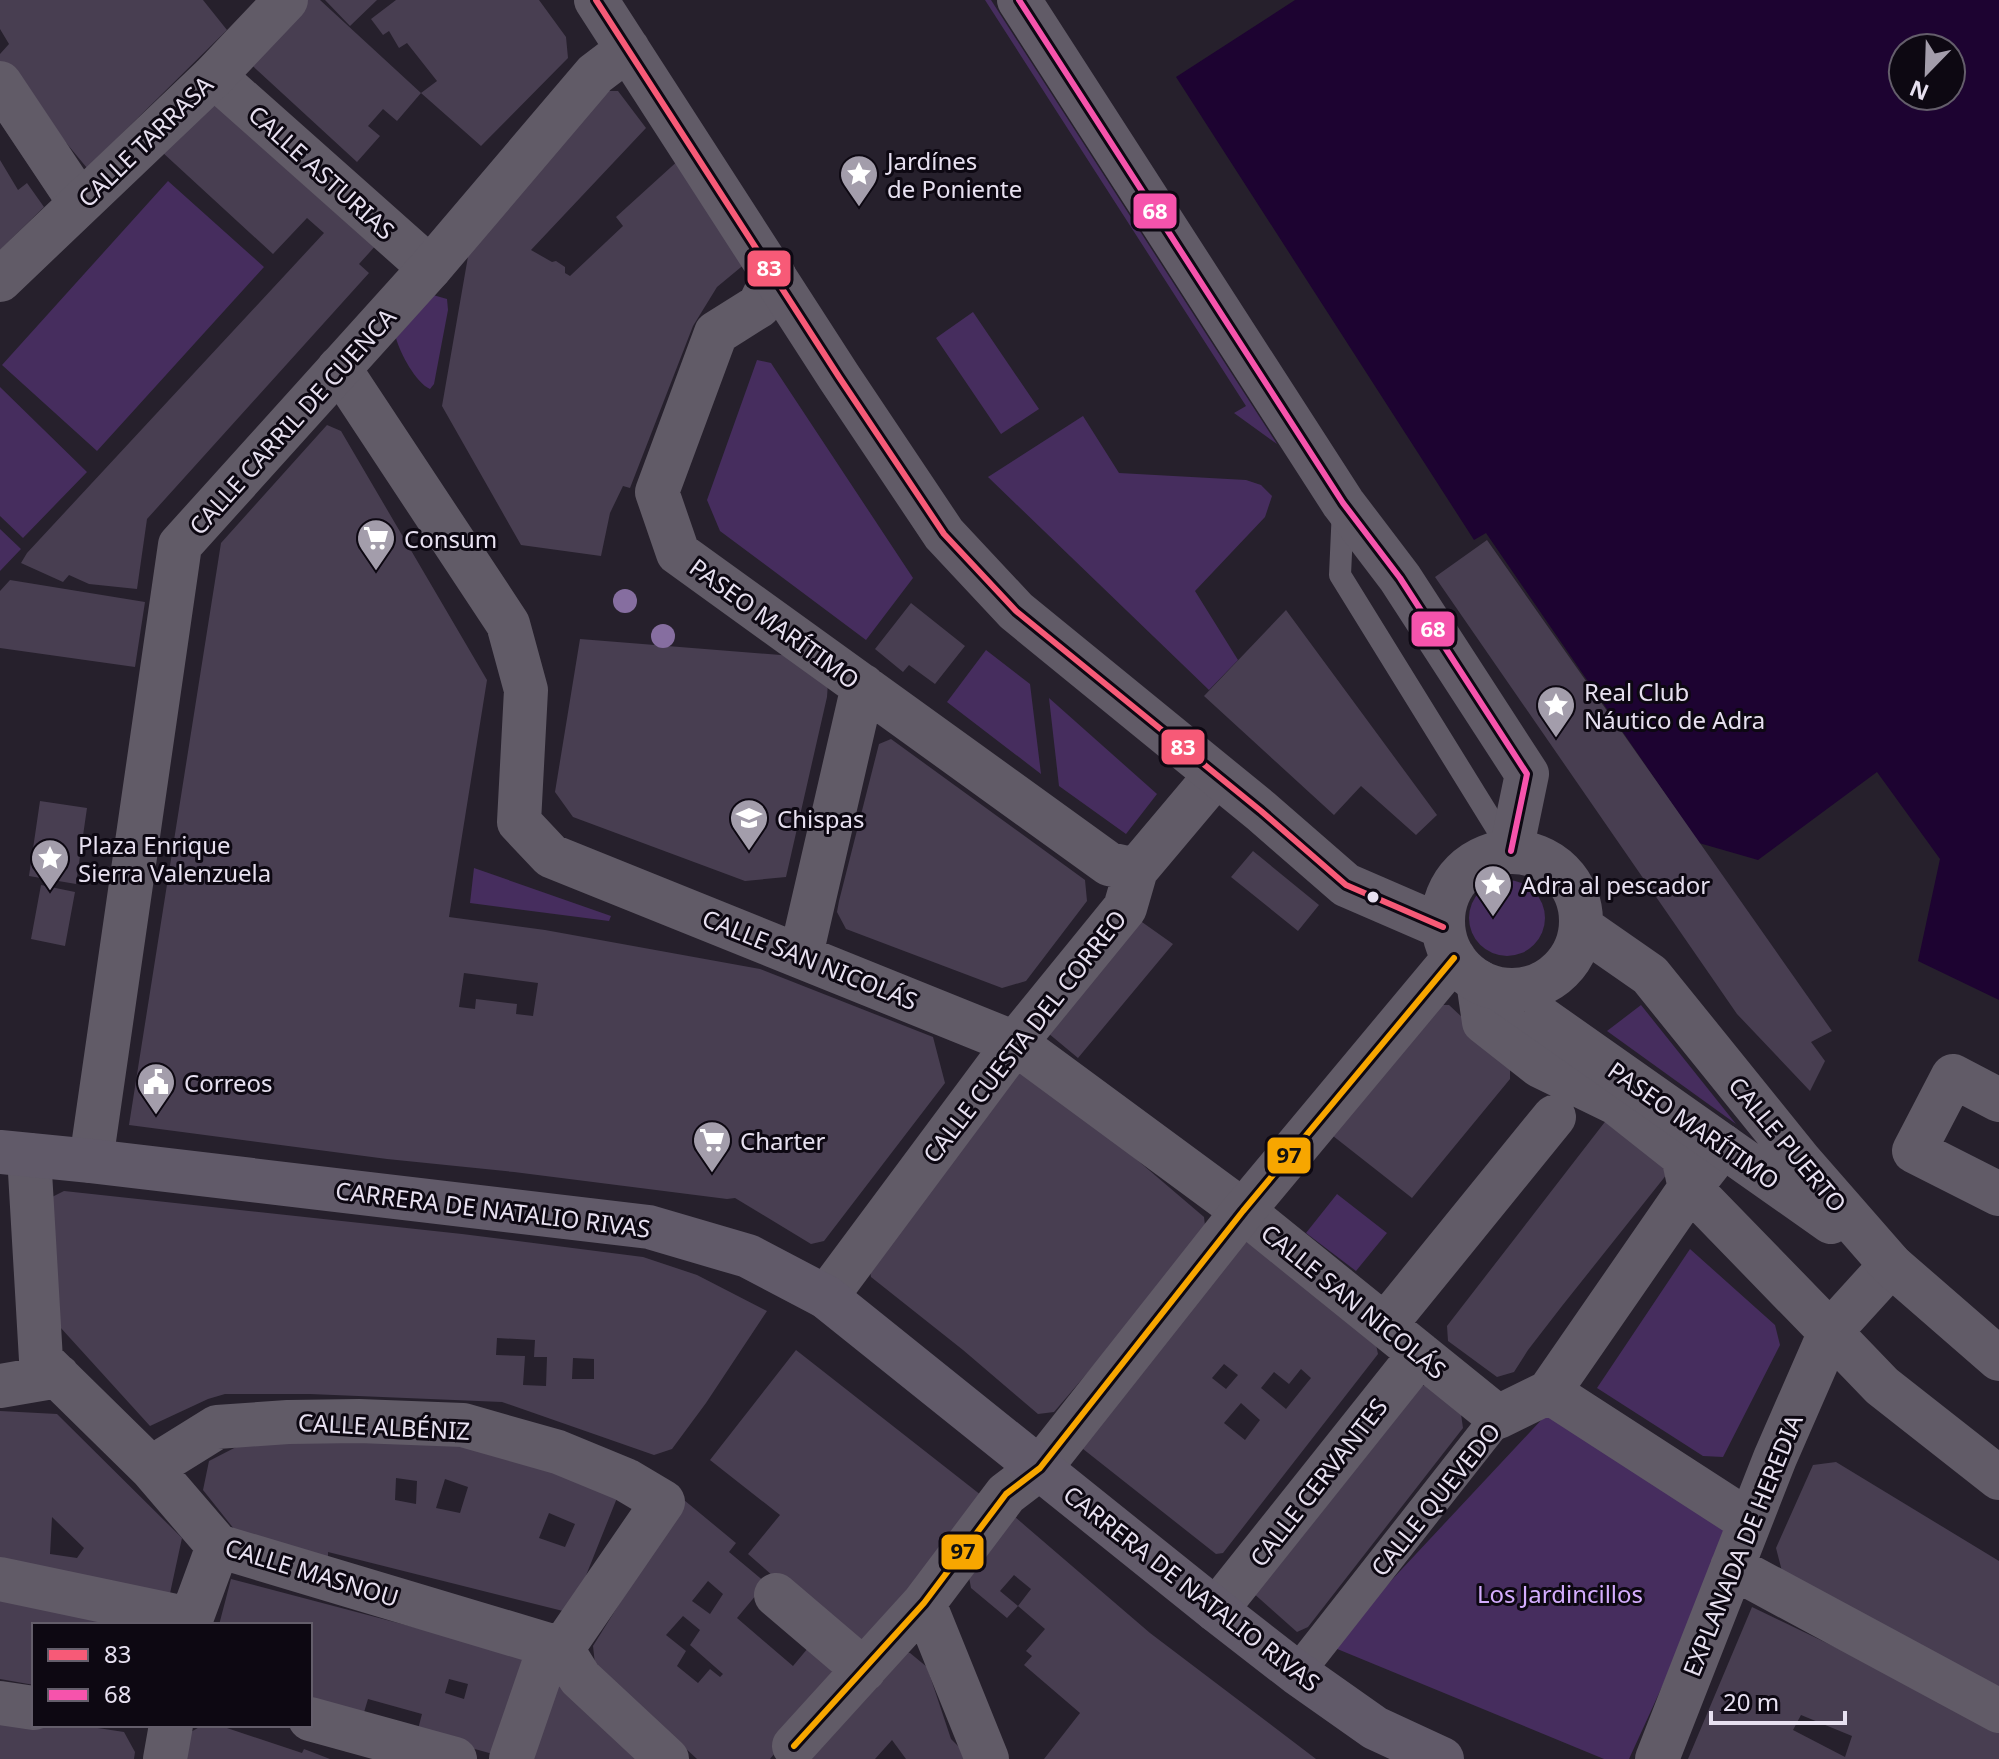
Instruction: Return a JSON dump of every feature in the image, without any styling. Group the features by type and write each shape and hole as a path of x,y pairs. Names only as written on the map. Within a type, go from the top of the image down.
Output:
{"highway":[{"name":"CARRERA DE NATALIO RIVAS","path":"14,1153 649,1227 748,1256 826,1297 1297,1673 1375,1728 1442,1759"}],"street":[{"name":"PASEO MARÍTIMO","path":"596,0 944,534 1016,611 1261,811 1346,885 1469,964 1891,1265"},
{"path":"1019,0 1343,503 1400,578 1527,774 1511,851"},
{"name":"CALLE TARRASA","path":"0,280 214,76 276,4"},
{"name":"CALLE CARRIL DE CUENCA","path":"91,1161 180,545 430,268 595,74 628,49"},
{"name":"CALLE ASTURIAS","path":"214,76 430,268"},
{"path":"0,83 80,203"},
{"name":"PASEO MARÍTIMO","path":"774,275 759,306 716,333 657,492 678,553 1109,864 1136,870"},
{"name":"CALLE SAN NICOLÁS","path":"339,368 508,624 526,690 519,822 551,856 1015,1043 1243,1211 1498,1417"},
{"path":"801,955 863,686"},
{"name":"CALLE CUESTA DEL CORREO","path":"826,1297 1015,1043 1125,908 1136,870 1216,775"},
{"path":"1469,964 1523,990 1545,982 1563,968 1576,948 1581,927 1579,903 1570,882 1553,865 1533,855 1511,851 1489,856 1469,867 1453,884 1445,904 1469,964 1484,1022 1540,1066 1616,1103 1683,1156 1690,1188 1882,1386 1999,1478"},
{"name":"CALLE PUERTO","path":"1581,927 1650,975 1801,1162 1891,1265 1999,1359"},
{"path":"794,1746 924,1603 1006,1494 1040,1468 1243,1211 1469,964"},
{"path":"1999,1100 1953,1076 1914,1151 1999,1194"},
{"path":"1385,1325 1554,1117"},
{"name":"CALLE QUEVEDO","path":"1297,1673 1498,1417 1549,1392 1690,1188 1723,1146"},
{"name":"CALLE MASNOU","path":"14,1153 41,1360 151,1468 218,1546 562,1649"},
{"path":"1830,1332 1891,1265"},
{"name":"EXPLANADA DE HEREDIA","path":"1657,1759 1775,1458 1830,1332"},
{"name":"CALLE CERVANTES","path":"1216,1610 1420,1354"},
{"path":"0,1386 58,1376"},
{"path":"1549,1392 1750,1522"},
{"name":"CALLE ALBÉNIZ","path":"151,1468 217,1427 359,1421 463,1425 558,1452 626,1480 663,1502 562,1649"},
{"path":"0,1579 189,1622 218,1546"},
{"path":"1732,1567 1999,1711"},
{"path":"776,1595 864,1670"},
{"path":"924,1603 987,1759"},
{"path":"511,1759 543,1666 562,1649 580,1678 667,1759"},
{"path":"0,1703 32,1708"},
{"path":"312,1720 455,1759"}],"green space":[{"path":"985,0 991,0 1277,444 1234,413 1246,406"},
{"path":"168,181 264,267 97,451 2,365"},
{"path":"433,295 447,299 448,310 434,384 430,389 419,381 409,367 396,338"},
{"path":"973,312 1039,409 1001,434 936,338"},
{"path":"757,360 771,363 913,578 866,640 720,531 707,500"},
{"path":"0,387 87,472 23,538 0,516"},
{"path":"1083,416 1119,473 1246,480 1261,485 1272,496 1265,517 1195,591 1238,660 1209,690 988,477"},
{"path":"0,529 21,549 0,571"},
{"path":"986,650 1030,684 1041,774 947,702"},
{"path":"1049,698 1157,794 1126,834 1059,786"},
{"path":"474,868 611,916 609,921 470,903"},
{"path":"1507,880 1522,883 1534,891 1542,903 1545,918 1542,933 1534,945 1522,953 1507,956 1492,953 1480,945 1472,933 1469,918 1472,903 1480,891 1492,883"},
{"path":"1641,1005 1736,1124 1607,1031"},
{"path":"1337,1194 1387,1233 1356,1271 1306,1233"},
{"path":"1690,1249 1775,1325 1780,1345 1723,1457 1703,1456 1597,1388"},
{"name":"Los Jardincillos","path":"1554,1412 1734,1529 1629,1759 1604,1759 1330,1646 1544,1417"}],"shaded area":[{"path":"1295,0 1999,0 1999,1000 1918,961 1940,859 1877,772 1758,860 1699,843 1486,533 1474,540 1176,77"}],"building":[{"path":"0,0 203,0 227,30 87,168 0,63 0,54 9,44 0,29"},
{"path":"298,0 320,0 421,93 397,121 383,109 368,126 380,136 357,162 244,58"},
{"path":"325,0 377,0 350,26"},
{"path":"396,0 539,0 566,37 568,58 481,146 421,93 437,81 407,43 399,48 389,31 383,35 371,19"},
{"path":"605,91 618,91 646,128 531,250 565,267 565,273 570,276 623,226 616,217 681,158 752,258 717,287 693,326 630,488 623,486 610,513 601,556 521,545 442,406 470,245"},
{"path":"218,97 378,243 359,264 369,273 147,519 137,589 89,584 69,575 63,582 21,563 27,553 324,233 307,218 273,254 162,152"},
{"path":"0,160 18,190 27,183 44,207 0,250"},
{"path":"327,425 341,431 487,680 449,917 545,930 760,969 933,1037 945,1083 824,1241 811,1244 735,1198 387,1159 129,1125 221,543","holes":["464,973 538,983 533,1016 516,1014 517,1004 476,999 475,1009 459,1007"]},
{"path":"1487,540 1832,1031 1811,1042 1825,1061 1810,1091 1737,1014 1435,577"},
{"path":"10,580 145,602 135,667 0,648 0,591"},
{"path":"911,603 965,646 935,684 909,665 903,672 875,649"},
{"path":"1286,610 1437,815 1416,835 1361,786 1334,815 1204,696"},
{"path":"580,639 818,658 829,668 827,697 786,877 745,881 573,817 555,792"},
{"path":"891,739 1085,880 1087,901 1026,981 1002,988 846,929 837,912 839,901 879,744"},
{"path":"40,801 87,808 76,884 29,876"},
{"path":"1253,851 1319,905 1298,931 1231,877"},
{"path":"41,885 75,892 65,946 31,939"},
{"path":"1132,915 1173,944 1078,1058 1042,1028"},
{"path":"1431,1005 1449,1005 1510,1062 1510,1079 1412,1198 1328,1132"},
{"path":"1015,1069 1129,1153 1204,1217 1206,1234 1054,1412 1038,1414 871,1277 868,1256"},
{"path":"1611,1114 1675,1164 1562,1306 1514,1372 1497,1377 1448,1341 1447,1326"},
{"path":"64,1191 643,1257 697,1275 767,1311 672,1449 654,1455 502,1402 310,1394 225,1394 150,1426 50,1316 48,1199","holes":["497,1338 535,1340 534,1357 547,1357 546,1386 523,1385 525,1356 496,1355","573,1358 594,1359 594,1379 572,1379"]},
{"path":"1247,1232 1375,1340 1378,1354 1223,1553 1216,1554 1078,1445","holes":["1224,1364 1238,1375 1226,1389 1212,1378","1301,1369 1311,1378 1286,1409 1261,1388 1274,1372 1289,1384","1241,1403 1260,1420 1245,1440 1224,1423"]},
{"path":"796,1350 986,1499 867,1645 782,1584 748,1554 780,1515 710,1460"},
{"path":"1428,1385 1461,1414 1463,1428 1308,1627 1297,1632 1252,1592 1414,1387"},
{"path":"0,1411 57,1414 182,1538 169,1598 0,1566","holes":["52,1517 84,1548 77,1558 50,1554"]},
{"path":"263,1439 483,1446 619,1493 571,1613 328,1552 328,1557 242,1539 203,1490 209,1461 240,1445","holes":["396,1478 417,1481 416,1504 395,1500","445,1479 468,1487 460,1513 436,1508","549,1513 575,1524 565,1547 539,1538"]},
{"path":"1836,1462 1999,1561 1999,1696 1783,1575 1776,1548 1813,1465"},
{"path":"684,1500 736,1543 729,1552 766,1583 737,1618 793,1666 813,1642 835,1662 835,1680 770,1759 697,1759 595,1664 593,1646","holes":["708,1581 723,1594 710,1614 692,1601","683,1616 700,1630 690,1645 723,1674 720,1677 710,1669 698,1683 677,1666 686,1651 666,1635"]},
{"path":"1008,1511 1150,1633 1316,1759 1044,1759 1080,1713 1024,1665 1032,1656 1026,1651 1045,1629 1018,1606 1007,1618 971,1588 966,1561","holes":["1014,1575 1031,1589 1018,1606 1000,1591"]},
{"path":"231,1579 527,1657 500,1756 417,1733 422,1714 368,1699 362,1719 312,1706 312,1623 220,1623","holes":["449,1679 468,1684 464,1699 445,1693"]},
{"path":"0,1595 136,1623 32,1623 32,1685 0,1679"},
{"path":"1752,1607 1999,1726 1999,1759 1688,1759","holes":["1801,1715 1852,1736 1845,1757 1793,1730"]},
{"path":"902,1652 910,1653 927,1667 951,1739 964,1759 906,1759 892,1740 875,1759 801,1759"},
{"path":"554,1677 643,1759 522,1759"},
{"path":"0,1714 32,1724 32,1727 91,1727 124,1732 135,1752 134,1759 0,1759"},
{"path":"200,1727 224,1727 330,1759 184,1759 189,1733"}],"transit line":[{"name":"83","path":"596,0 944,534 1016,611 1261,811 1346,885 1443,927"},
{"name":"68","path":"1019,0 1343,503 1400,578 1527,774 1511,851"},
{"name":"97","path":"794,1746 924,1603 1006,1494 1040,1468 1243,1211 1454,958"}],"place":[{"name":"Jardínes de Poniente","path":"859,208"},
{"name":"Consum","path":"376,572"},
{"name":"Real Club Náutico de Adra","path":"1556,739"},
{"name":"Chispas","path":"749,852"},
{"name":"Plaza Enrique Sierra Valenzuela","path":"50,892"},
{"name":"Adra al pescador","path":"1493,918"},
{"name":"Correos","path":"156,1116"},
{"name":"Charter","path":"712,1174"}]}
